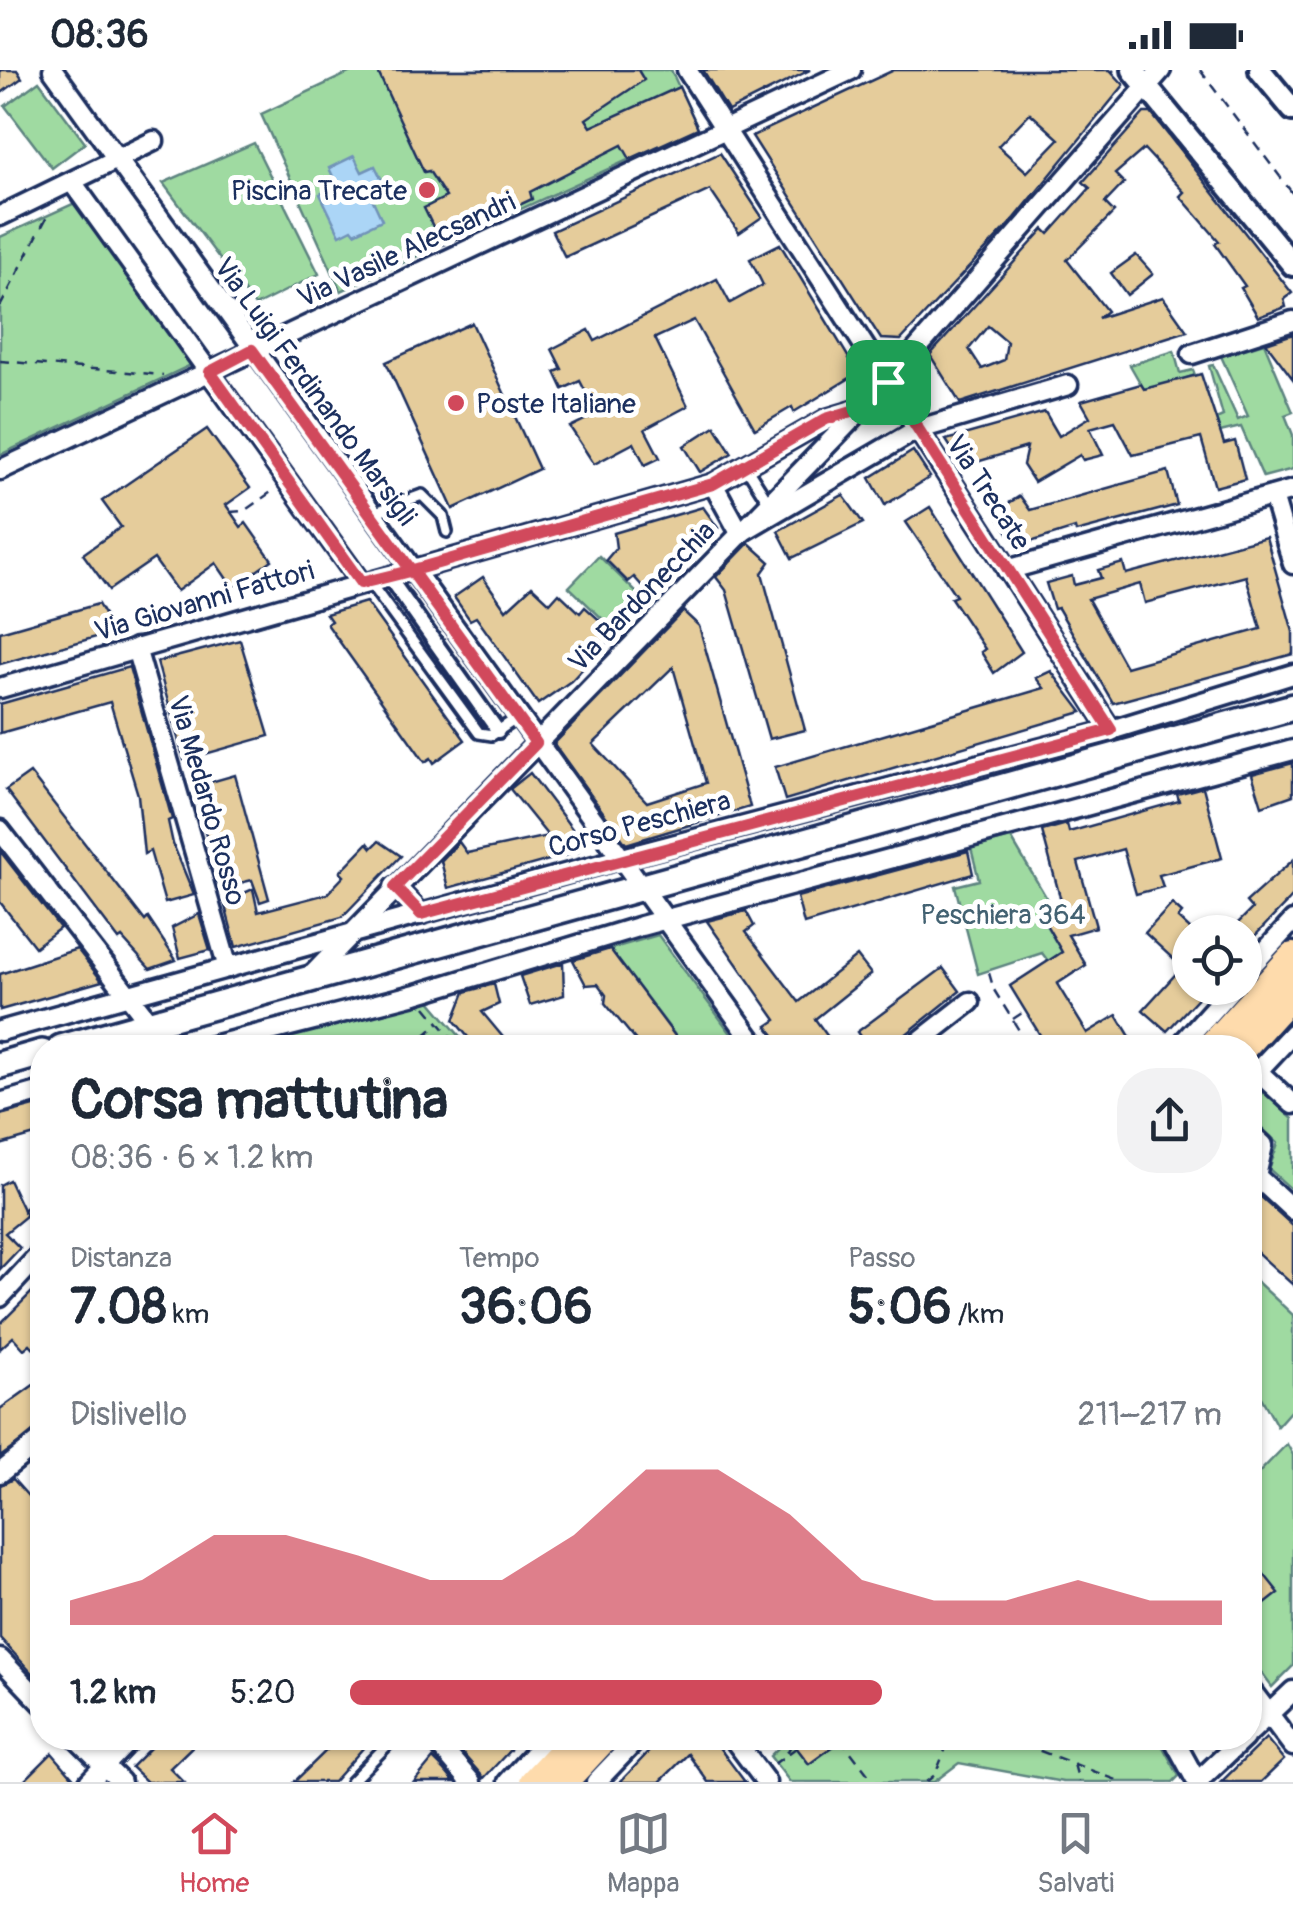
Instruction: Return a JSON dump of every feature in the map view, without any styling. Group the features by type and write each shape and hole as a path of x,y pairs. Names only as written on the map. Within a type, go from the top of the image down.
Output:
{"main road":[{"path":"104,1035 1293,708"},
{"path":"1222,1035 1293,957"},
{"path":"1262,1045 1293,992"},
{"path":"0,1065 30,1056"},
{"path":"534,1782 564,1750"},
{"path":"563,1782 593,1750"}],"street":[{"name":"Via Luigi Ferdinando Marsigli","path":"53,70 748,1035"},
{"name":"Via Trecate","path":"687,70 1111,730"},
{"path":"727,130 851,70"},
{"path":"1263,72 1293,110"},
{"path":"1147,75 1293,265"},
{"name":"Via Bardonecchia","path":"311,976 888,382 1147,75"},
{"name":"Via Vasile Alecsandri","path":"0,470 727,130"},
{"path":"0,216 154,141"},
{"path":"67,185 204,375 365,582"},
{"path":"1192,354 1293,321"},
{"path":"713,484 740,532 916,430 1068,386"},
{"name":"Via Giovanni Fattori","path":"0,688 713,484 826,419 862,408"},
{"path":"1008,570 1293,490"},
{"path":"1272,496 1293,564"},
{"path":"388,576 498,730"},
{"name":"Via Medardo Rosso","path":"136,648 228,968"},
{"name":"Corso Peschiera","path":"0,1030 620,859 1111,730 1293,674"},
{"path":"269,1035 664,920 1293,750"},
{"path":"0,830 149,1022"},
{"path":"395,887 421,914"},
{"path":"1262,955 1293,920"},
{"path":"928,1035 970,1002"},
{"path":"1190,1035 1217,1005"},
{"path":"1262,1057 1293,1033"},
{"path":"1262,1077 1293,1104"},
{"path":"0,1103 30,1094"},
{"path":"1262,1182 1293,1210"},
{"path":"0,1297 30,1268"},
{"path":"0,1473 30,1449"},
{"path":"0,1659 30,1690"},
{"path":"1262,1721 1293,1690"},
{"path":"1262,1705 1293,1746"},
{"path":"88,1750 121,1782"},
{"path":"89,1782 120,1750"},
{"path":"443,1750 471,1782"},
{"path":"508,1782 537,1750"},
{"path":"596,1782 627,1750"},
{"path":"742,1750 763,1778"},
{"path":"1180,1750 1197,1782 1231,1750"}],"lane":[{"path":"745,465 769,503"},
{"path":"370,514 422,495 444,516 447,532"},
{"path":"365,582 479,734 498,730 517,718"},
{"path":"351,1782 382,1750"}],"path":[{"path":"1200,70 1293,194"},
{"path":"0,308 67,185"},
{"path":"0,361 204,375"},
{"path":"230,512 244,511 288,480"},
{"path":"989,973 994,990 1022,1035"},
{"path":"416,994 449,1035"},
{"path":"1012,1020 1025,1011"},
{"path":"426,1035 439,1023"},
{"path":"787,1750 787,1755"},
{"path":"763,1778 793,1750"},
{"path":"849,1750 874,1782"},
{"path":"926,1782 935,1775 945,1750"},
{"path":"1037,1750 1122,1782"},
{"path":"1074,1764 1079,1782"}],"green space":[{"name":"Piscina Trecate","path":"355,70 671,70 698,128 341,291 261,114"},
{"path":"39,81 85,143 52,168 5,106"},
{"path":"254,143 319,274 255,306 163,183"},
{"path":"77,202 191,365 0,455 0,237"},
{"path":"1264,343 1293,412 1285,415 1293,435 1293,469 1263,477 1241,427 1220,432 1216,419 1223,416 1209,366 1213,365 1238,420 1248,416 1221,356"},
{"path":"1174,351 1180,373 1193,370 1195,375 1146,393 1130,365"},
{"path":"599,556 639,595 610,626 569,587"},
{"name":"Peschiera 364","path":"1011,838 1055,912 1043,920 1062,952 1048,961 1042,953 978,974 955,886 979,880 971,848"},
{"path":"658,935 732,1035 675,1035 610,949"},
{"path":"430,1001 459,1035 284,1035"},
{"path":"1262,1093 1293,1119 1293,1191 1269,1169 1278,1143 1262,1128"},
{"path":"1262,1286 1293,1315 1293,1408 1277,1426 1262,1399"},
{"path":"1287,1444 1293,1455 1293,1666 1272,1687 1262,1674 1262,1470"},
{"path":"776,1750 1165,1750 1179,1776 1173,1782 1063,1782 959,1763 934,1782 790,1782 770,1756"}],"water":[{"path":"354,156 362,172 375,166 385,186 370,194 382,220 355,233 352,229 340,235 320,194 337,185 329,168"}],"building":[{"path":"0,70 17,70 22,78 0,94"},
{"path":"377,70 638,70 644,80 586,119 591,127 679,87 698,128 630,159 622,145 530,192 532,199 515,207 516,211 442,245 424,208 446,197 429,171 424,172"},
{"path":"703,70 810,70 728,111"},
{"path":"894,70 1110,70 1124,85 1015,218 901,340 881,339 752,136","holes":["1030,113 1059,139 1027,172 998,146"]},
{"path":"1144,113 1151,113 1292,293 1284,299 1286,307 1258,317 1241,288 1245,286 1215,244 1219,241 1180,196 1184,192 1144,149 1115,174 1124,183 1105,203 1114,212 1067,260 1107,311 1098,318 1163,297 1187,331 960,403 930,355 1044,229 1049,234 1090,188 1083,182","holes":["988,326 1007,342 1004,360 982,369 969,349"]},
{"path":"720,153 762,217 739,233 710,190 565,257 552,231"},
{"path":"780,244 858,373 794,412 792,407 755,429 694,320 655,338 688,406 645,429 660,458 645,465 634,443 594,464 570,427 597,414 580,381 563,389 555,372 562,369 552,349 589,330 595,341 717,279 730,303 763,285 750,259"},
{"path":"1136,255 1153,274 1127,295 1111,273"},
{"name":"Poste Italiane","path":"472,323 539,469 453,509 386,362"},
{"path":"1293,334 1293,379 1266,343"},
{"path":"1201,374 1224,444 1235,441 1245,479 1215,487 1201,438 1133,455 1115,421 1090,428 1103,455 1083,460 1080,455 1034,482 1023,465 1027,447 963,466 946,440 1045,412 1059,436 1090,417 1081,401 1141,384 1144,389"},
{"path":"715,426 732,453 700,472 684,446"},
{"path":"207,429 250,488 226,505 241,527 246,523 272,560 233,588 216,563 177,591 154,559 109,590 83,554 121,527 102,501"},
{"path":"913,451 930,477 885,505 870,478"},
{"path":"1168,471 1177,505 1076,532 1075,528 1021,545 1014,542 995,512 1020,496 1030,510"},
{"path":"843,495 863,523 792,558 778,531"},
{"path":"703,507 718,528 651,596 634,577 628,582 606,560 616,548 614,533"},
{"path":"930,507 1022,652 994,673 981,652 985,649 951,598 956,596 906,522"},
{"path":"1266,537 1293,632 1293,654 1113,703 1058,608 1054,609 1046,583 1072,576 1074,585 1101,578 1098,570 1123,563 1126,574","holes":["1246,576 1261,629 1126,667 1088,599 1140,584 1145,603"]},
{"path":"749,543 770,562 762,573 805,730 769,739 726,590 716,577"},
{"path":"483,577 506,610 532,586 550,603 559,593 580,613 585,607 615,634 571,681 538,704 476,617 470,620 454,597"},
{"path":"366,602 465,740 434,763 431,758 425,762 327,624 331,621 326,614"},
{"path":"98,604 114,632 0,664 0,632"},
{"path":"683,611 699,626 750,807 626,844 554,744","holes":["673,667 706,783 647,802 593,744"]},
{"path":"240,640 269,736 184,760 157,662"},
{"path":"129,667 172,819 168,821 173,844 194,895 165,903 150,851 144,854 138,795 110,702 0,733 0,704"},
{"path":"1051,671 1082,712 785,800 775,767 1044,688 1036,678"},
{"path":"1293,763 1293,795 1262,806 1252,774"},
{"path":"30,773 145,921 148,918 176,960 150,969 122,938 119,940 6,790"},
{"path":"530,773 582,842 578,852 448,888 441,861 459,842 467,853 548,836 510,789"},
{"path":"235,775 269,899 260,902 252,880 220,888 193,787"},
{"path":"1203,787 1222,858 1159,875 1163,887 1136,894 1123,849 1078,862 1096,927 1068,935 1086,965 1057,984 1087,1033 1117,1015 1129,1035 1040,1035 1010,986 1062,952 1043,919 1063,908 1042,831 1067,824 1069,832 1179,801 1177,794"},
{"path":"379,841 401,856 342,917 236,947 224,902 253,889 258,912 327,894 344,876 340,872 368,843 372,848"},
{"path":"0,851 60,928 35,947 0,902"},
{"path":"968,851 973,874 804,924 797,897"},
{"path":"1293,860 1293,896 1262,928 1262,915 1246,915 1252,909 1246,902"},
{"path":"1172,904 1182,913 1172,915 1172,958 1145,933"},
{"path":"746,911 754,926 746,932 799,1002 857,956 871,974 815,1019 827,1035 774,1035 767,1026 776,1020 707,921"},
{"path":"199,914 210,950 180,958 172,928"},
{"path":"77,949 102,981 0,1010 0,974"},
{"path":"610,949 674,1035 631,1035 605,1003 606,995 598,984 586,985 573,960"},
{"path":"563,963 564,995 530,1005 520,976"},
{"path":"943,968 960,991 905,1035 857,1032"},
{"path":"1172,978 1172,1005 1191,1005 1167,1031 1143,1010"},
{"path":"494,984 499,1004 482,1012 501,1035 466,1035 454,1020 465,992"},
{"path":"30,1107 30,1136 0,1145 0,1115"},
{"path":"9,1180 26,1216 5,1233 20,1248 0,1269 0,1185"},
{"path":"1262,1198 1293,1226 1293,1285 1262,1257"},
{"path":"30,1294 30,1344 24,1349 13,1337 0,1349 0,1324"},
{"path":"30,1388 30,1436 0,1457 0,1409"},
{"path":"13,1479 30,1498 30,1671 0,1638 0,1485"},
{"path":"1262,1572 1279,1593 1262,1606"},
{"path":"1266,1738 1284,1760 1261,1782 1221,1782 1254,1750 1262,1750"},
{"path":"148,1750 189,1750 170,1768 184,1782 147,1782 131,1767"},
{"path":"327,1750 361,1750 333,1782 294,1782"},
{"path":"460,1750 510,1750 484,1778"},
{"path":"651,1750 721,1750 745,1782 708,1782 688,1754 660,1782 620,1782"},
{"path":"798,1750 828,1750 809,1764"},
{"path":"52,1753 77,1782 23,1782"},
{"path":"433,1759 444,1770 454,1782 414,1782"}],"place":[{"name":"Piscina Trecate","path":"427,190"},
{"name":"Poste Italiane","path":"456,403"}],"route":[{"path":"888,382 862,408 826,419 713,484 424,567 411,570 361,583 210,372 252,350 411,570 536,743 395,887 421,914 1111,730 888,382"}]}
